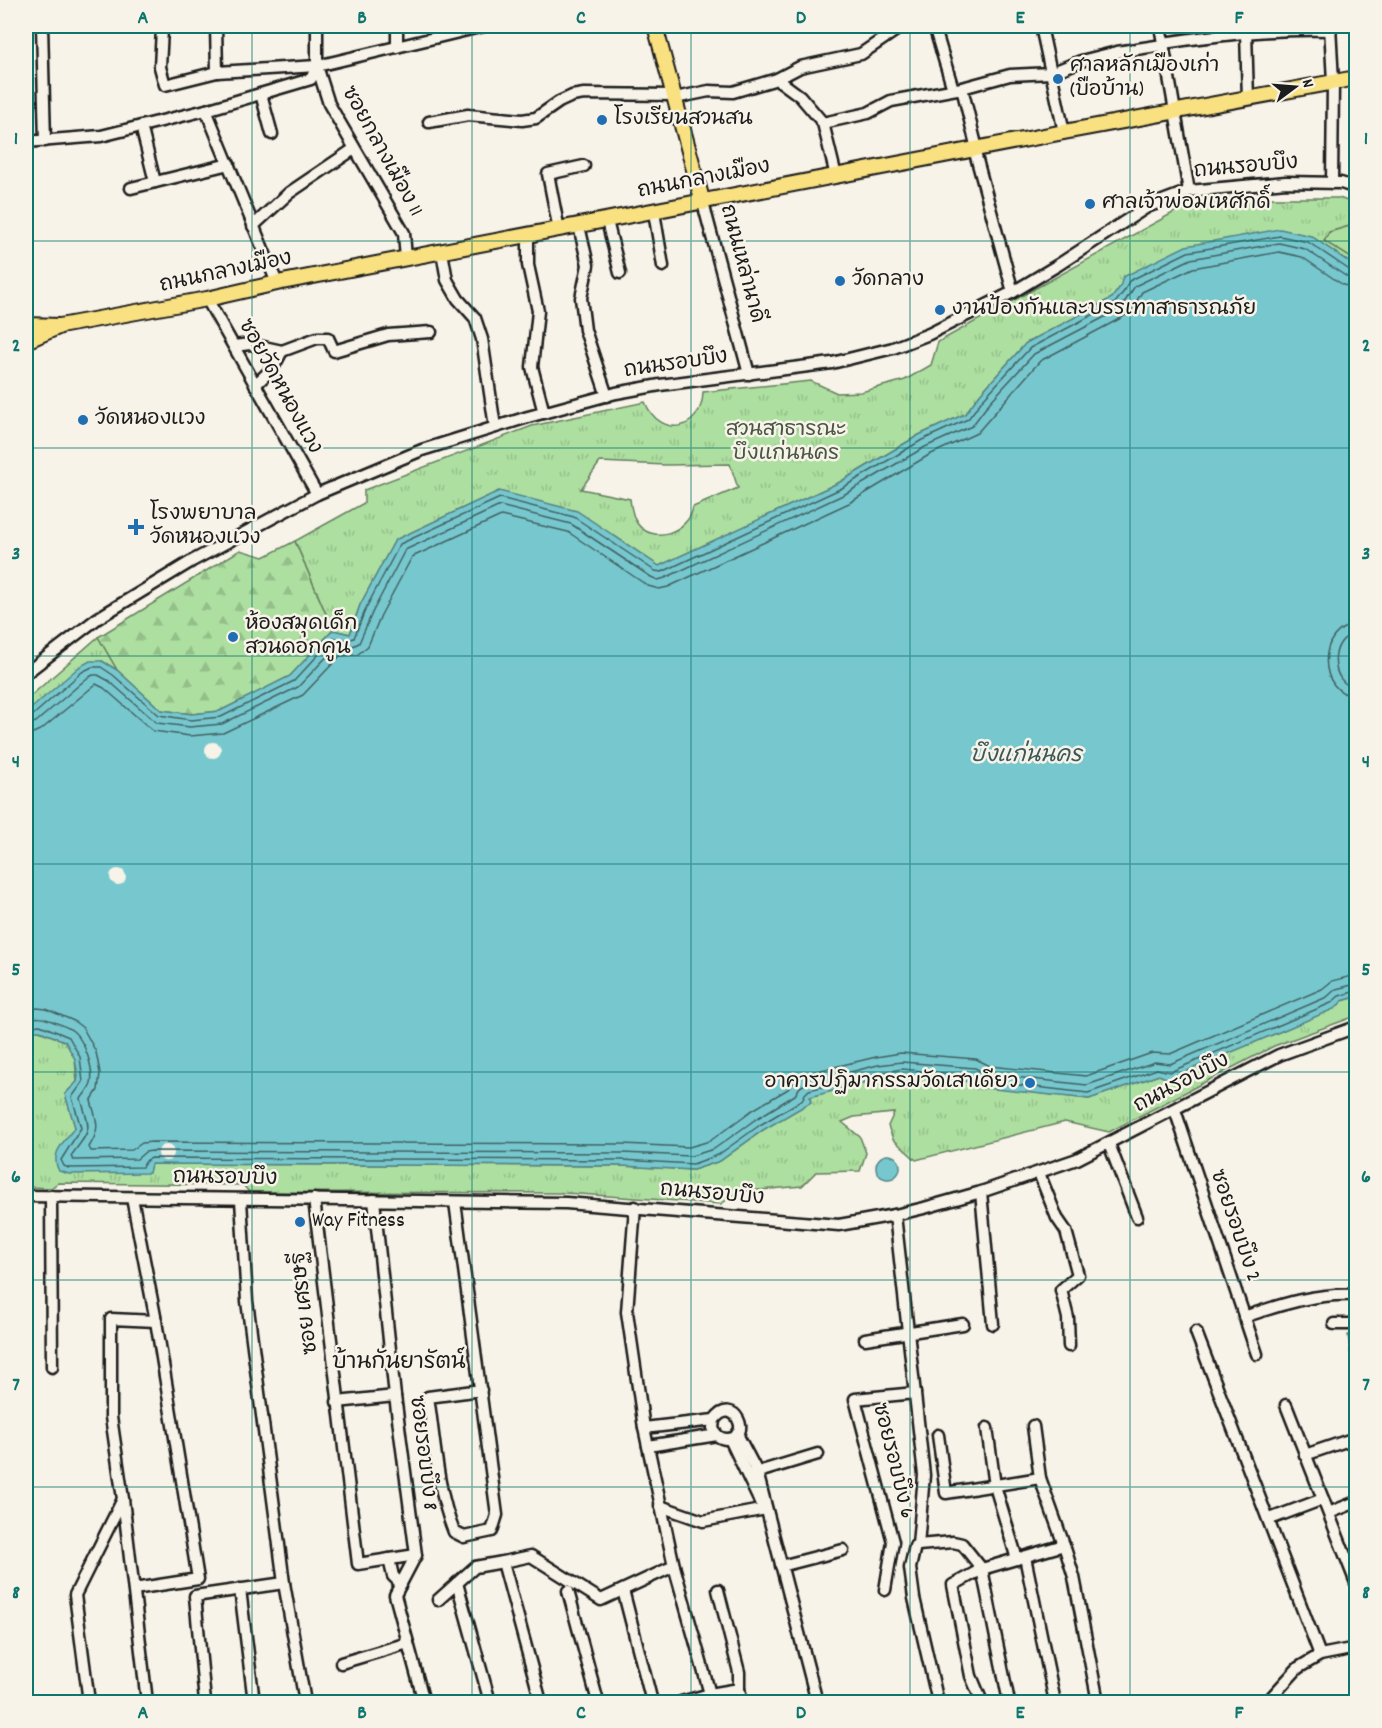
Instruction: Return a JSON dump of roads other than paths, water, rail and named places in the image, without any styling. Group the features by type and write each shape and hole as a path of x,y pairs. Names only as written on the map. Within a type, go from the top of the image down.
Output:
{"main road":[{"name":"ถนนเหล่านาดี","path":"656,26 703,202"},
{"name":"ถนนกลางเมือง","path":"26,341 60,326 1064,132 1356,78"},
{"name":"ถนนกลางเมือง","path":"26,324 60,326"}],"street":[{"path":"42,26 45,141"},
{"path":"216,26 217,72"},
{"path":"26,142 101,136 206,110 311,79 316,66 317,26"},
{"path":"397,26 397,47"},
{"path":"162,29 160,68 165,85 217,72 316,66 397,47 448,30 484,26"},
{"path":"429,122 468,115 522,120 536,118 559,102 584,94 674,96 709,91 733,92 777,79 800,67 861,54 902,26"},
{"path":"934,26 958,89 976,149 1013,292"},
{"path":"1160,26 1189,191"},
{"path":"823,123 868,113 891,101 958,89 1010,75 1051,73 1116,51 1252,30 1331,28 1332,183"},
{"path":"1248,99 1252,30"},
{"path":"1042,31 1064,132"},
{"name":"ซอยกลางเมือง 11","path":"316,66 329,104 404,233 406,259"},
{"path":"777,79 800,96 823,123 836,176"},
{"path":"261,94 272,134"},
{"path":"206,110 278,283"},
{"path":"141,126 155,182"},
{"path":"253,226 289,193 354,149"},
{"path":"131,188 229,164"},
{"path":"559,230 548,174 584,166"},
{"name":"ถนนรอบบึง","path":"26,673 98,618 192,561 317,494 422,450 544,412 607,396 660,385 832,363 894,348 929,334 1013,292 1059,265 1147,207 1189,191 1286,182 1341,183 1356,188"},
{"name":"ถนนเหล่านาดี","path":"703,202 748,374"},
{"path":"654,212 663,266"},
{"path":"607,221 620,273"},
{"path":"579,226 588,265 581,298 585,330 607,396"},
{"path":"528,236 528,266 538,311 532,367 544,412"},
{"path":"442,252 447,280 458,299 475,318 482,339 495,427"},
{"name":"ซอยวัดหนองแวง","path":"207,299 317,494"},
{"path":"234,346 250,344 282,351 317,338 328,338 334,351 388,335 431,332"},
{"path":"255,385 273,368 282,351"},
{"name":"ถนนรอบบึง","path":"26,1196 566,1203 839,1225 895,1215 981,1192 1077,1159 1279,1055 1356,1027"},
{"name":"ซอยรอบบึง 2","path":"1175,1110 1257,1354"},
{"path":"1108,1144 1137,1217"},
{"path":"1039,1173 1057,1218 1066,1231 1078,1275 1061,1290 1068,1318 1069,1346"},
{"path":"981,1192 993,1324"},
{"path":"51,1196 52,1366"},
{"path":"132,1198 156,1321 198,1579 134,1589"},
{"name":"ซอย เศรษฐี","path":"314,1199 358,1564 389,1559"},
{"path":"241,1200 246,1301 284,1583 305,1702"},
{"name":"ซอยรอบบึง 8","path":"374,1200 395,1396 416,1555"},
{"path":"455,1202 481,1390 497,1520 492,1530 464,1537 454,1532 447,1517 428,1397 481,1390"},
{"path":"635,1207 627,1312 644,1428 674,1566 710,1694"},
{"name":"ซอยรอบบึง 6","path":"885,1590 893,1542 855,1400 915,1393 895,1215"},
{"path":"1244,1317 1276,1306 1330,1294 1356,1295"},
{"path":"147,1702 111,1417 111,1319 156,1321"},
{"path":"866,1339 963,1324"},
{"path":"1334,1324 1356,1324"},
{"path":"1196,1332 1320,1655"},
{"path":"915,1393 924,1475 918,1545 915,1546 910,1568 916,1609 938,1702"},
{"path":"337,1402 395,1396"},
{"path":"1286,1405 1356,1583"},
{"path":"644,1428 714,1419 725,1412 734,1414 740,1421 740,1430 734,1437 725,1439 717,1435 713,1428 714,1419"},
{"path":"1033,1426 1040,1478 1074,1576 1098,1702"},
{"path":"987,1428 994,1486 1021,1558 1055,1702"},
{"path":"648,1446 717,1435"},
{"path":"938,1435 946,1493 1040,1478"},
{"path":"734,1437 753,1473 759,1501 766,1509 817,1702"},
{"path":"1305,1455 1349,1440"},
{"path":"753,1473 818,1454"},
{"path":"89,1702 75,1595 123,1499"},
{"path":"1270,1520 1323,1499"},
{"path":"1329,1513 1356,1502"},
{"path":"660,1506 703,1521 766,1509"},
{"path":"918,1545 953,1542 962,1544 982,1569 1009,1702"},
{"path":"982,1702 972,1676 953,1586 982,1569 1064,1545"},
{"path":"781,1566 843,1550"},
{"path":"401,1584 393,1576 389,1559 416,1555"},
{"path":"416,1555 395,1595 424,1702"},
{"path":"438,1600 475,1567 531,1556 601,1600 674,1566"},
{"path":"503,1562 541,1702"},
{"path":"205,1702 195,1596 284,1583"},
{"path":"457,1583 490,1702"},
{"path":"240,1588 254,1702"},
{"path":"623,1590 652,1702"},
{"path":"718,1590 739,1672 742,1702"},
{"path":"568,1591 598,1702"},
{"path":"341,1663 408,1643"},
{"path":"1267,1702 1298,1668 1320,1655 1356,1648"},
{"path":"681,1702 739,1689"}],"water":[{"name":"บึงแก่นนคร","path":"1280,229 1311,236 1356,267 1356,645 1348,656 1351,670 1356,677 1356,997 1342,1001 1336,1008 1168,1079 1159,1075 1089,1099 975,1087 974,1082 903,1075 881,1078 810,1097 811,1102 763,1130 720,1161 693,1170 622,1166 151,1164 149,1173 69,1174 59,1171 56,1165 57,1153 75,1127 65,1094 77,1082 78,1076 75,1059 65,1041 40,1031 34,1031 26,1041 26,713 79,667 90,661 102,661 117,670 161,710 192,714 220,711 290,676 333,630 350,634 360,605 395,540 499,491 577,511 659,566 840,482 919,435 965,414 1026,343 1112,298 1120,287 1123,277 1186,246"},
{"path":"888,1155 897,1158 900,1167 897,1176 888,1179 879,1176 876,1167 879,1158"},
{"path":"1356,1333 1356,1370 1353,1371 1348,1335"}],"place":[{"name":"ศาลหลักเมืองเก่า (บือบ้าน)","path":"1058,79"},
{"name":"โรงเรียนสวนสน","path":"602,120"},
{"name":"ศาลเจ้าพ่อมเหศักดิ์","path":"1090,204"},
{"name":"วัดกลาง","path":"840,281"},
{"name":"งานป้องกันและบรรเทาสาธารณภัย","path":"940,310"},
{"name":"วัดหนองแวง","path":"83,420"},
{"name":"โรงพยาบาล วัดหนองแวง","path":"136,527"},
{"name":"ห้องสมุดเด็ก สวนดอกคูน","path":"233,637"},
{"name":"อาคารปฏิมากรรมวัดเสาเดียว","path":"1030,1083"},
{"name":"Way Fitness","path":"300,1222"}],"district":[{"name":"บ้านกันยารัตน์","path":"399,1363"}],"park label":[{"name":"สวนสาธารณะ บึงแก่นนคร","path":"786,443"}]}
